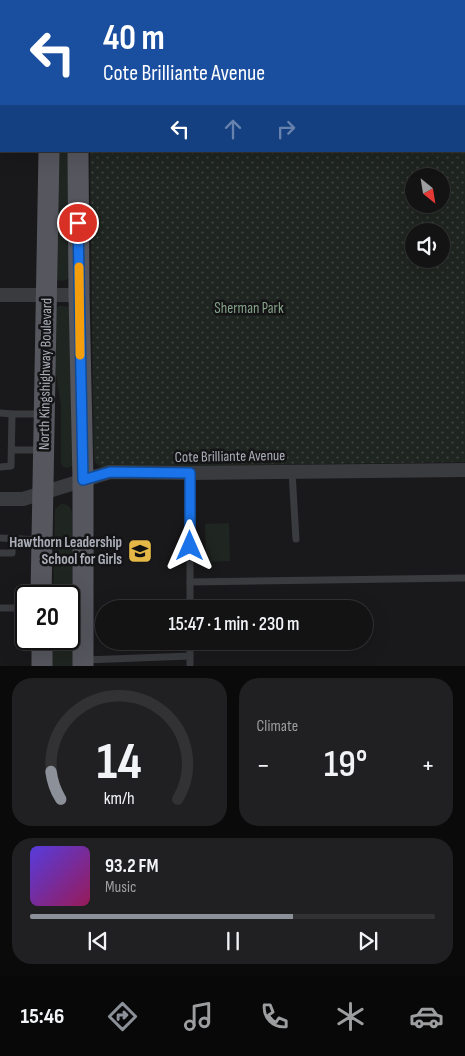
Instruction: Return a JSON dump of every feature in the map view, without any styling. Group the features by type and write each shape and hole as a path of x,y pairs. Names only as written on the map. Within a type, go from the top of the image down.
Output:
{"main road":[{"name":"North Kingshighway Boulevard","path":"42,585 49,152"},
{"path":"78,152 83,480 83,663"},
{"path":"42,650 42,666"}],"street":[{"path":"0,295 79,295"},
{"name":"Cote Brilliante Avenue","path":"0,499 23,499 110,472 465,470"}],"lane":[{"path":"0,413 45,414"},
{"path":"0,466 11,466 12,414"},
{"path":"12,450 44,450"},
{"path":"292,472 296,539"},
{"path":"190,473 190,600"},
{"path":"0,538 42,540"},
{"path":"0,553 12,553 13,538"},
{"path":"190,582 465,578"},
{"path":"0,608 15,608"},
{"path":"190,650 190,666"},
{"path":"83,663 190,656"}],"green space":[{"path":"57,152 70,152 70,277 62,281 57,279"},
{"name":"Sherman Park","path":"90,152 465,152 465,462 102,467 95,463"},
{"path":"58,306 70,307 72,466 67,468 61,464 61,406 55,367 56,309"},
{"path":"61,504 65,504 71,509 72,513 72,585 53,585 55,509"},
{"path":"229,523 230,561 206,562 205,524"},
{"path":"52,650 73,650 73,666 52,666"}],"slow traffic":[{"path":"79,267 80,355"}],"place":[{"name":"Hawthorn Leadership School for Girls","path":"140,551"}],"route":[{"path":"78,223 83,480 110,472 190,473 190,546"}]}
